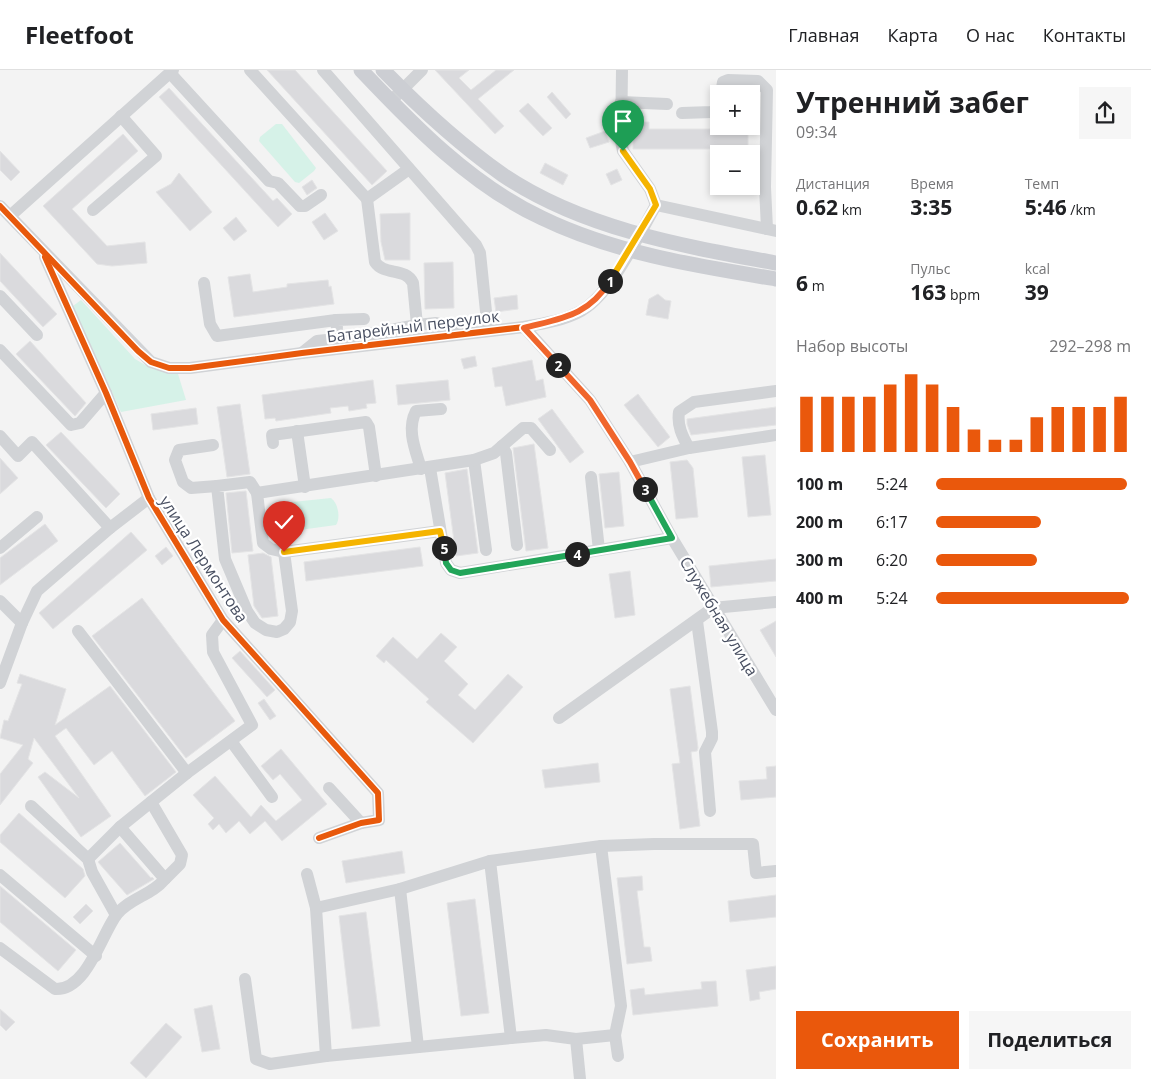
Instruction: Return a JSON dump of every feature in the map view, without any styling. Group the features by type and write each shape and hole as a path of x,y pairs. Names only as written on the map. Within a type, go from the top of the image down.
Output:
{"main road":[{"path":"360,70 391,102 458,163 495,191 549,222 584,237 630,249 702,267 776,279"},
{"path":"383,70 402,90 468,148 504,176 548,200 573,211 639,234 706,250 776,263"}],"street":[{"path":"250,70 367,198 375,262 381,269 406,274 411,278 417,325"},
{"path":"323,70 476,245 480,253 488,331"},
{"path":"391,102 422,70"},
{"path":"622,70 621,141 623,151 650,189 656,205 771,230 771,157 767,90 758,80 728,80 723,82 722,85"},
{"path":"10,216 171,71 269,181 278,183 300,206 305,206 321,195"},
{"path":"621,102 666,104"},
{"path":"682,113 710,112"},
{"path":"93,210 156,156 121,116"},
{"path":"367,198 410,169"},
{"name":"Батарейный переулок","path":"151,362 169,368 190,368 458,334 524,328 559,319 586,308 603,292 656,205"},
{"name":"улица Лермонтова","path":"0,206 138,351 151,362"},
{"name":"улица Лермонтова","path":"41,248 106,393 149,498 223,620 378,793 378,820 361,823 319,838"},
{"path":"204,283 210,324 217,336 336,320 364,319"},
{"path":"0,296 37,335"},
{"path":"336,320 338,338"},
{"path":"302,353 317,341 417,325 436,323 458,334"},
{"name":"Служебная улица","path":"524,328 590,400 630,462 713,608 776,710"},
{"path":"0,350 71,425 80,424 106,393"},
{"path":"688,448 682,436 678,419 679,412 686,406 694,402 776,392"},
{"path":"441,409 416,412 412,418 411,434 426,469 446,563 451,570 460,573 672,538"},
{"path":"273,443 272,435 366,422 369,426 376,476"},
{"path":"257,493 426,469 474,460 494,453 523,428 531,428 550,450"},
{"path":"297,431 305,487"},
{"path":"630,462 688,448 776,435"},
{"path":"0,436 18,456 32,442 110,528"},
{"path":"213,445 180,450 175,460 183,482 191,488 250,482 257,493 264,543 272,549 284,552 440,531"},
{"path":"502,446 506,453 517,546"},
{"path":"474,460 486,550"},
{"path":"591,477 599,550"},
{"path":"217,486 225,559 247,612 255,623 266,630 277,632 284,629 290,622 292,612 284,552"},
{"path":"0,683 22,623 37,591 110,528 149,498"},
{"path":"0,548 36,517"},
{"path":"0,601 22,623"},
{"path":"559,718 713,608 776,602"},
{"path":"88,858 120,827 251,726 252,722 213,652 212,635 223,620"},
{"path":"697,621 712,732 712,738 705,752 710,811"},
{"path":"78,631 187,774"},
{"path":"231,741 272,797"},
{"path":"329,788 361,823"},
{"path":"0,948 56,989 68,987 96,956 116,915 156,888 180,864 182,855 151,802"},
{"path":"32,806 88,858 92,872 116,915"},
{"path":"120,827 164,880"},
{"path":"316,908 400,889 490,861 601,846 754,844 756,872 776,871"},
{"path":"601,846 621,1006 615,1035 618,1056"},
{"path":"490,861 511,1038"},
{"path":"307,874 316,908 326,1056"},
{"path":"0,875 96,956"},
{"path":"400,889 418,1047"},
{"path":"244,979 256,1059 270,1064 326,1056 546,1035 576,1039 615,1035"},
{"path":"576,1039 580,1079"}],"green space":[{"path":"276,124 282,124 316,168 299,183 295,182 259,141 260,137"},
{"path":"81,300 135,359 152,369 178,374 186,400 121,412 73,306"},
{"path":"331,498 338,511 338,522 336,525 285,532 282,529 279,510 283,503"}],"building":[{"path":"267,70 295,70 387,171 372,185"},
{"path":"435,70 469,70 459,78 471,90 496,70 514,70 478,99 504,126 495,134"},
{"path":"169,88 273,201 277,198 292,214 278,227 159,97"},
{"path":"552,92 571,114 566,119 547,97"},
{"path":"528,103 552,128 543,136 519,111"},
{"path":"633,122 649,122 649,129 710,129 710,135 748,135 748,145 710,145 710,149 633,149"},
{"path":"605,131 609,142 590,148 586,138"},
{"path":"123,134 138,151 72,209 107,246 145,242 147,263 112,266 97,264 43,206"},
{"path":"0,151 20,172 11,181 0,170"},
{"path":"545,163 568,175 563,185 540,173"},
{"path":"617,169 622,180 611,185 606,174"},
{"path":"179,173 212,212 190,231 156,192 171,184"},
{"path":"312,180 317,188 307,195 302,187"},
{"path":"325,213 338,231 324,240 312,222"},
{"path":"410,213 410,260 385,260 381,242 380,214"},
{"path":"236,217 247,231 234,241 223,228"},
{"path":"0,253 57,314 43,327 0,281"},
{"path":"453,262 454,308 425,309 424,263"},
{"path":"250,274 253,292 287,287 287,284 328,280 334,304 234,317 228,277"},
{"path":"658,294 665,300 671,301 668,319 646,315 649,299"},
{"path":"517,295 518,309 496,312 494,298"},
{"path":"30,341 86,403 75,416 16,354"},
{"path":"475,356 477,366 464,369 461,359"},
{"path":"532,360 536,381 543,379 546,397 506,406 502,386 495,387 492,368"},
{"path":"373,380 376,403 366,404 367,408 349,411 348,406 330,408 331,413 276,421 275,418 265,419 262,395"},
{"path":"448,380 450,400 398,405 396,385"},
{"path":"638,394 670,437 658,447 624,405"},
{"path":"240,404 250,474 227,477 217,407"},
{"path":"776,407 776,425 691,435 687,424 687,419"},
{"path":"196,408 198,424 153,430 151,414"},
{"path":"552,409 584,452 570,463 538,419"},
{"path":"61,432 120,494 106,508 46,445"},
{"path":"534,444 548,548 526,551 513,448"},
{"path":"765,455 771,515 748,517 742,457"},
{"path":"0,458 18,478 0,494"},
{"path":"687,460 693,468 698,517 676,519 670,462"},
{"path":"467,469 478,553 456,556 445,473"},
{"path":"619,472 624,526 605,528 599,474"},
{"path":"246,491 253,551 232,553 226,493"},
{"path":"45,524 58,541 0,585 0,558"},
{"path":"131,532 147,550 53,629 39,613"},
{"path":"166,547 173,556 162,565 155,556"},
{"path":"420,547 423,566 306,581 304,562"},
{"path":"263,553 271,557 278,616 262,618 254,606 248,555"},
{"path":"776,559 776,581 711,587 709,566"},
{"path":"630,571 635,615 615,618 609,574"},
{"path":"142,598 235,721 186,758 92,636"},
{"path":"776,621 776,657 760,630"},
{"path":"441,633 457,647 444,661 468,684 458,695 475,710 508,674 523,687 473,743 426,702 429,699 386,660 384,663 376,656 393,637 417,659"},
{"path":"240,651 275,690 267,697 232,658"},
{"path":"20,674 66,689 55,725 110,686 176,772 145,796 112,751 94,765 66,728 55,736 111,816 81,837 38,777 45,772 79,798 34,738 28,759 33,763 0,805 0,774 23,745 0,738 4,720 8,721 22,684 17,683"},
{"path":"690,686 698,748 697,751 691,752 700,826 680,829 672,764 680,763 670,689"},
{"path":"264,699 276,716 270,720 258,703"},
{"path":"281,749 327,804 282,841 265,821 250,834 239,821 226,833 219,824 213,830 208,824 214,818 193,795 215,776 251,817 261,805 276,821 302,800 280,774 273,780 261,766"},
{"path":"598,763 600,782 545,788 542,770"},
{"path":"776,766 776,797 741,800 739,781 767,779 766,767"},
{"path":"19,813 83,869 85,876 65,898 0,842 0,835"},
{"path":"120,843 154,879 127,895 98,862"},
{"path":"402,851 405,873 346,883 342,861"},
{"path":"642,876 643,890 637,891 644,947 650,947 652,961 627,964 617,878"},
{"path":"0,886 76,950 58,971 0,922"},
{"path":"776,895 776,917 730,922 728,901"},
{"path":"475,899 489,1013 461,1016 447,903"},
{"path":"86,904 93,911 80,924 73,917"},
{"path":"366,912 380,1026 352,1029 339,916"},
{"path":"776,966 776,989 759,992 760,999 750,1001 746,970"},
{"path":"716,981 718,1006 633,1015 630,990 644,988 645,995 702,989 701,982"},
{"path":"212,1005 220,1049 202,1052 194,1009"},
{"path":"0,1009 15,1022 6,1031 0,1025"},
{"path":"166,1023 182,1037 146,1078 130,1063"}],"cycle path":[{"path":"0,206 138,351 151,362 169,368 190,368 524,327 555,320 584,309 600,295 608,286 639,234"},
{"path":"45,257 106,393 149,498 223,620 378,793 379,820 361,823 319,838"}],"route":[{"path":"284,552 440,531 446,563 451,570 460,573 672,538 630,462 590,400 524,328 559,319 586,308 603,292 656,205 650,189 623,151"}]}
